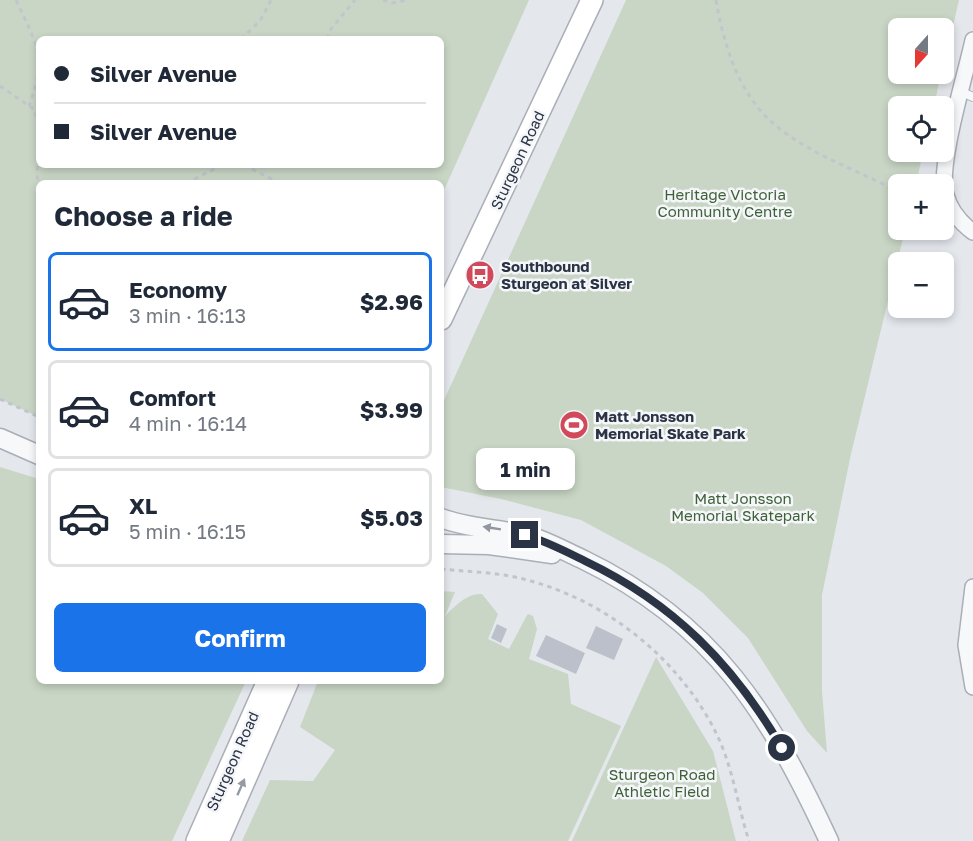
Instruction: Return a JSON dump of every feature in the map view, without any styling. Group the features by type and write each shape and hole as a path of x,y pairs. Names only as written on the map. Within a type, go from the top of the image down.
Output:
{"main road":[{"name":"Sturgeon Road","path":"444,313 592,0"},
{"name":"Sturgeon Road","path":"197,841 266,684"},
{"name":"Sturgeon Road","path":"218,841 287,684"}],"street":[{"path":"973,40 967,95 943,171 946,195 950,204 963,224 973,232"},
{"path":"3,439 36,448"},
{"path":"3,439 36,454"},
{"path":"444,519 538,539 586,561 650,597 686,626 723,665 773,733 792,764 828,841"},
{"path":"444,544 510,547 586,561"},
{"path":"973,587 966,645 973,687"}],"path":[{"path":"16,0 36,45"},
{"path":"243,36 260,21 272,0"},
{"path":"328,36 331,29 355,0"},
{"path":"383,0 392,3 407,0"},
{"path":"716,0 737,76 752,99 780,129 888,187"},
{"path":"29,106 36,80"},
{"path":"0,86 35,110 36,115"},
{"path":"192,180 217,168"},
{"path":"250,168 274,180"},
{"path":"0,399 36,416"},
{"path":"444,569 509,576 538,583 583,602 656,650 688,688 718,736 749,841"}],"green space":[{"path":"0,0 529,0 444,190 444,180 36,180 36,416 0,399"},
{"name":"Heritage Victoria Community Centre","path":"626,0 959,0 954,22 954,18 888,18 888,84 939,84 936,96 888,96 888,162 921,162 918,174 888,174 888,240 903,240 900,252 888,252 888,301 851,454 822,595 822,691 827,753 807,731 748,638 703,593 666,566 581,520 501,499 444,488 444,400"},
{"path":"0,467 36,478 36,684 245,684 172,841 0,841"},
{"path":"444,591 455,592 445,616 466,598 482,594 498,614 488,639 509,649 528,614 533,616 537,629 529,659 568,674 571,704 621,726 568,841 242,841 270,780 313,781 335,750 300,727 317,684 444,684"},
{"name":"Sturgeon Road Athletic Field","path":"656,657 713,751 736,841 572,841"}],"building":[{"path":"497,624 507,629 501,643 491,638"},
{"path":"596,626 623,639 614,660 586,648"},
{"path":"546,635 585,653 576,674 536,656"}],"place":[{"name":"Southbound Sturgeon at Silver","path":"480,275"},
{"name":"Matt Jonsson Memorial Skate Park","path":"574,425"}],"route":[{"path":"525,535 550,544 616,576 672,613 730,673 758,710 782,748"}],"park label":[{"name":"Matt Jonsson Memorial Skatepark","path":"743,506"}]}
